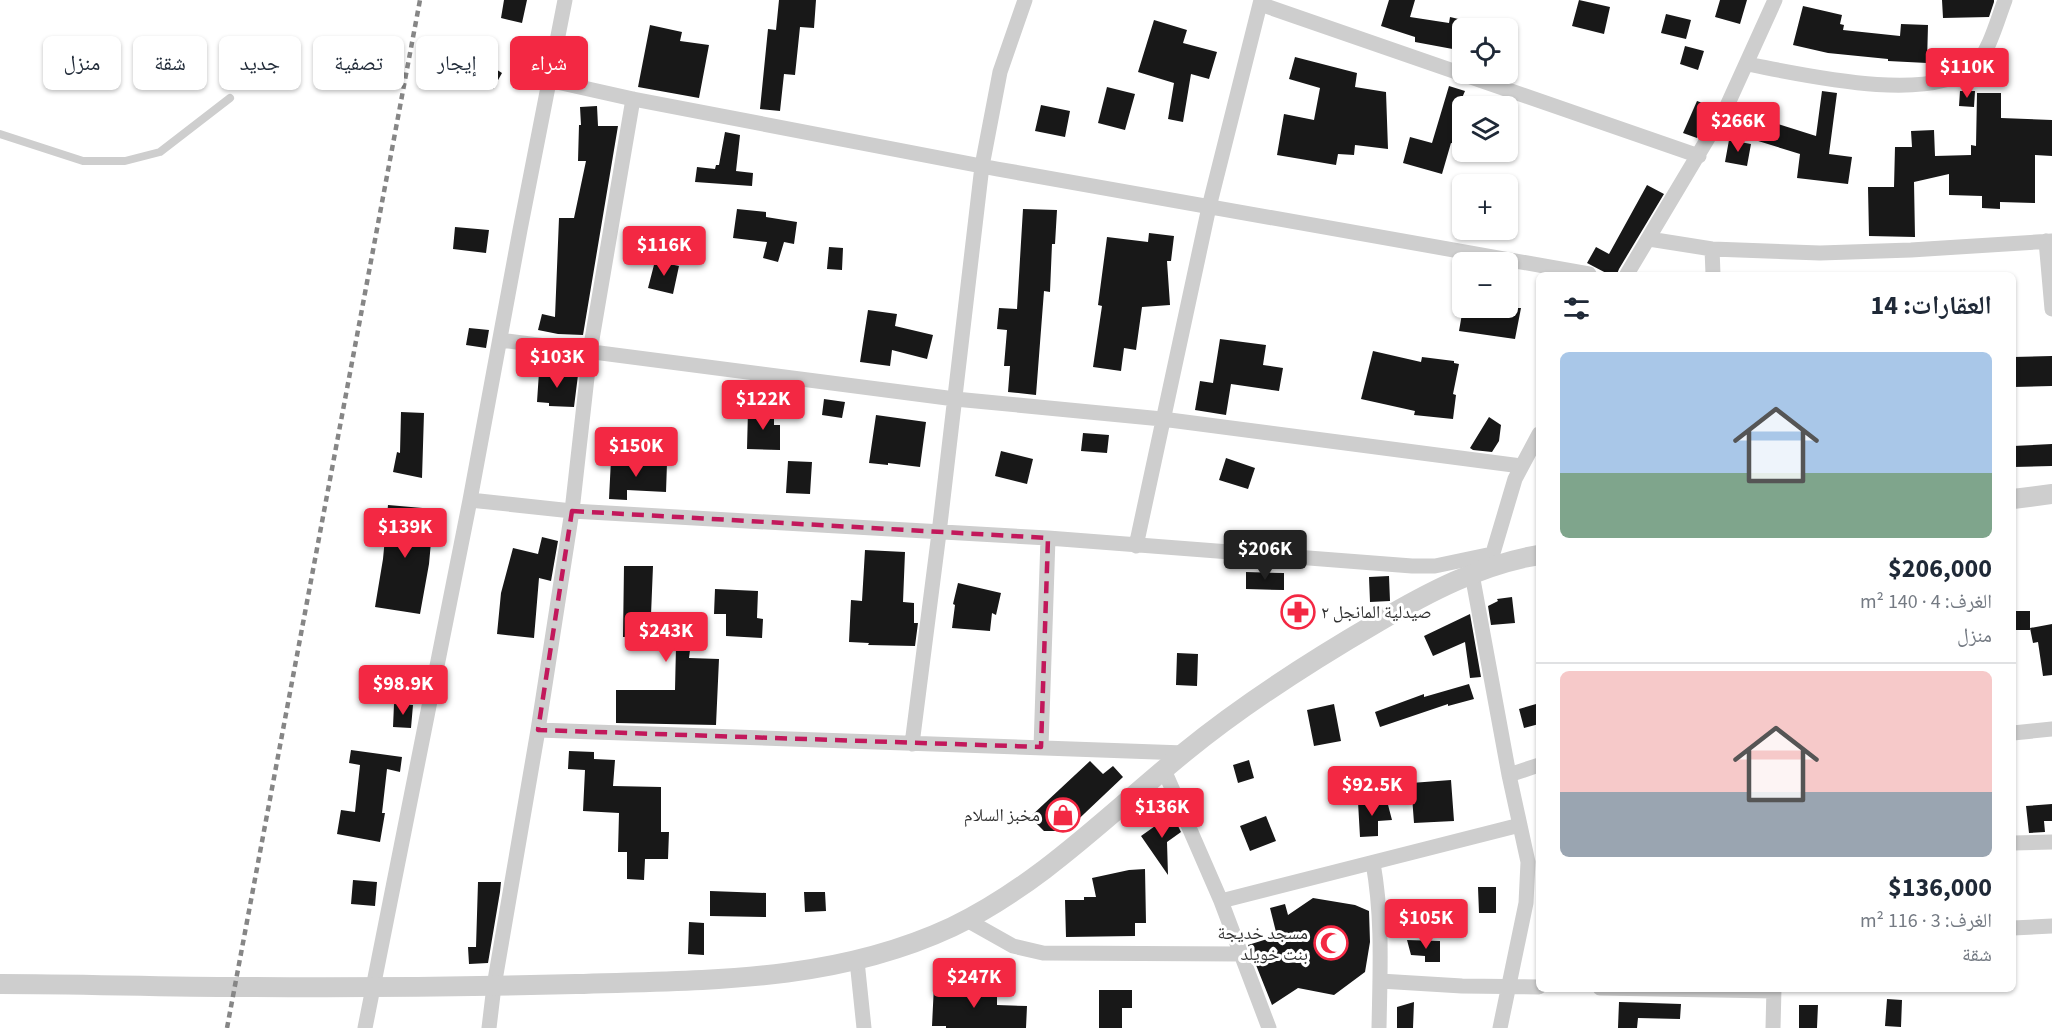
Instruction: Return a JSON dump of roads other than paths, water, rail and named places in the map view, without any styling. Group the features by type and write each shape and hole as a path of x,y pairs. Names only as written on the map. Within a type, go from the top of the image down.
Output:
{"street":[{"path":"557,36 565,0"},
{"path":"912,744 982,166 1000,72 1025,0"},
{"path":"1628,272 1726,108 1775,0"},
{"path":"1747,64 1851,82 1919,84 1946,80 1976,65 1986,49 2005,0"},
{"path":"1136,546 1209,207 1261,2 1699,156"},
{"path":"588,89 982,166 1577,272"},
{"path":"365,1028 470,500 546,90"},
{"path":"489,1028 572,511 590,351 633,99"},
{"path":"1649,239 1712,249 1820,253 2049,241 2052,309"},
{"path":"1712,249 1713,272"},
{"path":"500,340 955,399 1162,419 1521,466"},
{"path":"1500,1028 1533,861 1520,825 1509,775 1484,565 1521,466 1536,439"},
{"path":"2016,499 2052,494"},
{"path":"470,500 572,511 1048,538 1412,566 1484,565 1536,556"},
{"path":"1041,747 1048,538"},
{"path":"0,984 373,988 494,986 729,979 785,974 857,961 909,944 965,920 1008,896 1050,866 1222,723 1332,650 1403,607 1484,565"},
{"path":"2016,733 2052,729"},
{"path":"538,730 1184,753"},
{"path":"1509,775 1536,766"},
{"path":"1164,770 1221,901 1239,954 1269,1028"},
{"path":"1221,901 1520,825"},
{"path":"2016,843 2052,842"},
{"path":"1373,863 1379,895 1379,1028"},
{"path":"965,920 1013,946 1043,953 1239,954"},
{"path":"2016,928 2052,926"},
{"path":"857,961 864,1028"},
{"path":"1380,981 1450,986 1536,987"},
{"path":"1773,1028 1774,992"}],"lane":[{"path":"0,134 83,161 125,161 160,152 230,98"}],"railway":[{"path":"227,1028 420,0"}],"place":[{"name":"صيدلية المانجل ٢","path":"1298,612"},
{"name":"مخبز السلام","path":"1063,815"},
{"name":"مسجد خديجة بنت خويلد","path":"1331,943"}]}
